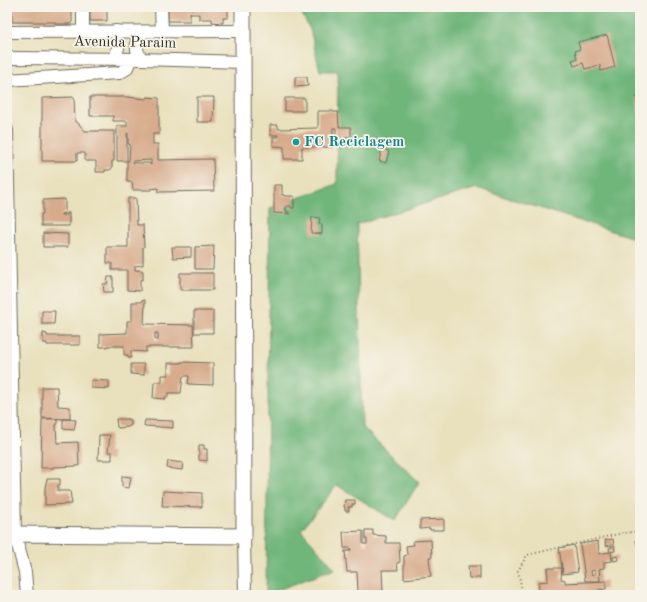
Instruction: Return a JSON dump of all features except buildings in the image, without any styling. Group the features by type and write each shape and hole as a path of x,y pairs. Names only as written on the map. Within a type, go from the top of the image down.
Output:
{"main road":[{"path":"11,534 244,536 243,7"}],"street":[{"path":"83,7 83,32"},
{"path":"161,7 162,32"},
{"name":"Avenida Paraim","path":"7,32 243,31"},
{"path":"115,59 118,48 116,32"},
{"path":"7,80 119,73 126,69 136,59 137,39 144,32"},
{"name":"Avenida Paraim","path":"7,58 243,62"},
{"path":"7,130 11,534 25,572 27,595"},
{"path":"244,536 245,595"}],"path":[{"path":"523,595 518,571 527,555 640,530"}],"green space":[{"path":"298,7 640,7 640,240 477,188 357,224 362,427 419,482 395,521 337,485 301,530 335,569 266,594 270,208 337,184 338,71 320,71 310,29"}],"place":[{"name":"FC Reciclagem","path":"296,142"}]}
